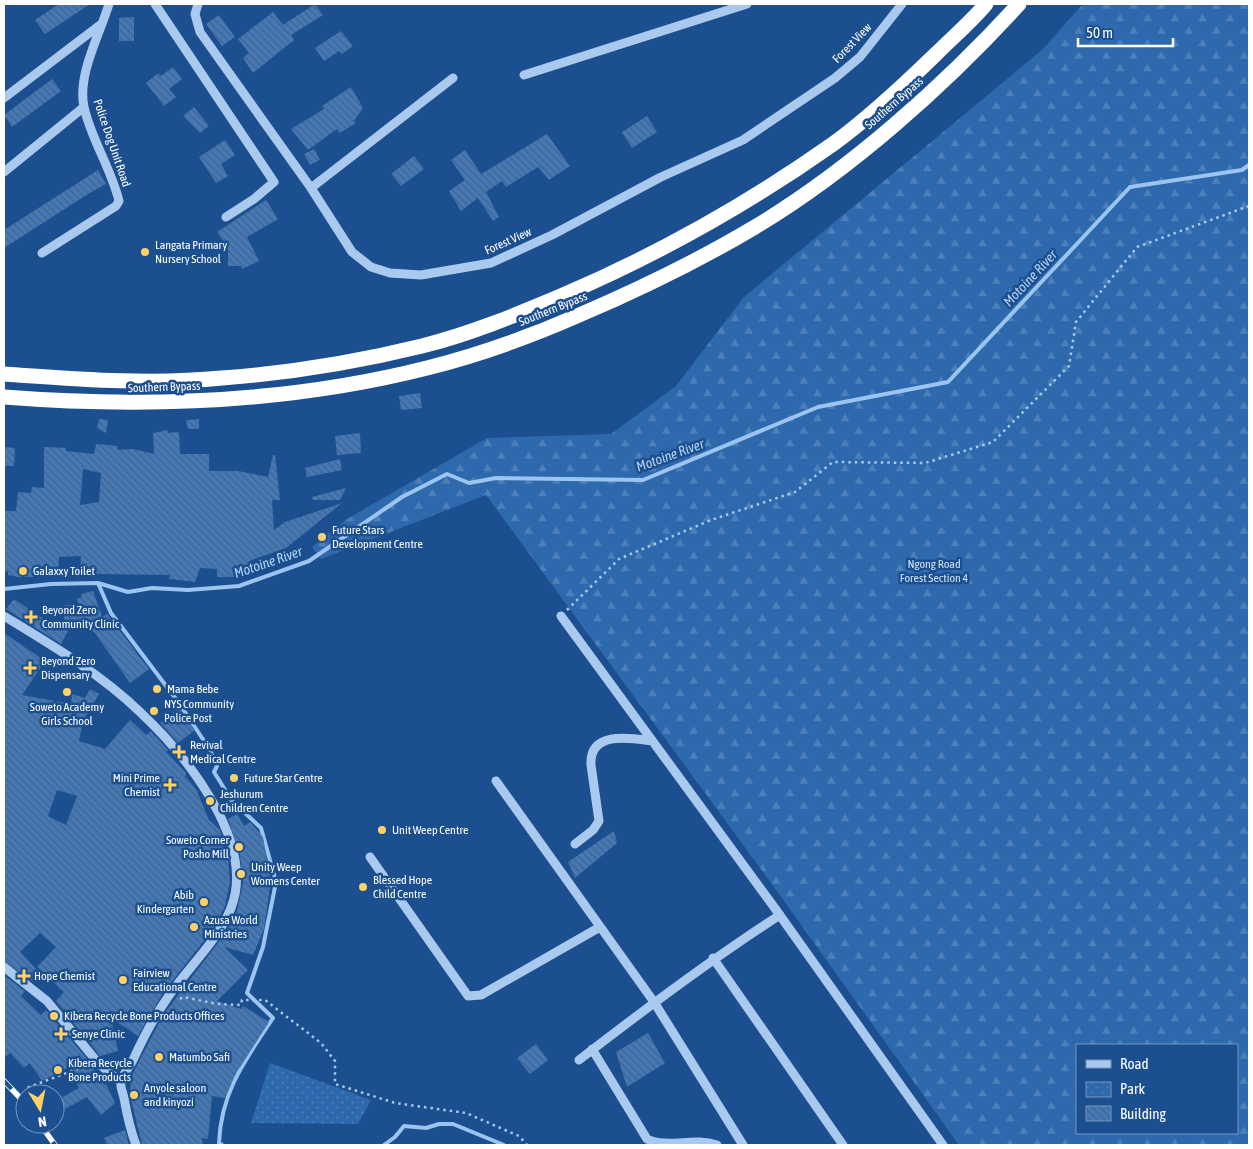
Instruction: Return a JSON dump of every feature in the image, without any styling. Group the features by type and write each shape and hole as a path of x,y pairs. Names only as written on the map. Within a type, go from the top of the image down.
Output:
{"highway":[{"name":"Southern Bypass","path":"4,374 98,381 153,381 221,378 277,372 422,346 524,312 640,260 690,234 775,183 835,142 915,74 986,4"},
{"name":"Southern Bypass","path":"4,397 130,403 211,400 300,392 425,368 540,332 609,303 707,255 784,208 848,162 923,98 974,51 1019,4"}],"street":[{"name":"Police Dog Unit Road","path":"42,253 116,206 119,201 84,108 83,97 90,54 109,4"},
{"path":"155,4 274,182 254,199 226,217"},
{"name":"Forest View","path":"198,4 195,14 200,32 311,188 352,252 371,267 390,273 421,275 491,263 552,235 661,177 743,140 835,78 860,57 902,4"},
{"path":"524,75 747,4"},
{"path":"4,98 102,23"},
{"path":"311,188 453,78"},
{"path":"4,172 84,108"},
{"path":"4,616 92,673 140,711 199,782 225,826 235,858 236,892 231,908 208,944 168,997 144,1036 120,1082 126,1117 136,1145"},
{"path":"561,616 780,915 944,1145"},
{"path":"575,844 593,830 599,821 591,757 594,750 605,740 614,738 652,741"},
{"path":"496,781 654,1002 742,1145"},
{"path":"370,857 468,996 481,995 600,926"},
{"path":"579,1060 713,958 780,915"},
{"path":"713,958 841,1145"},
{"path":"4,966 47,1001 99,1064 120,1082"},
{"path":"592,1050 646,1139 661,1144 692,1141 717,1145"}],"path":[{"path":"561,616 620,559 710,520 795,492 833,462 925,463 993,442 1069,366 1076,322 1137,247 1249,206"},
{"path":"168,997 178,1000 183,997 231,1006 241,1005 242,1000 265,1000 321,1043 335,1061 335,1084 395,1103 466,1113 519,1136 527,1145"},
{"path":"36,1084 93,1063 99,1064"}],"green space":[{"name":"Ngong Road Forest Section 4","path":"1083,4 1249,4 1249,1145 959,1145 769,880 486,495 321,559 312,547 347,519 487,438 611,434 676,386 744,297 1042,50"},
{"path":"270,1063 371,1100 358,1124 251,1123"}],"building":[{"path":"59,4 90,4 45,34 35,20"},
{"path":"315,4 323,15 291,35 294,40 253,73 243,58 249,53 238,39 273,12 283,25"},
{"path":"219,15 235,37 222,46 206,24"},
{"path":"134,17 134,41 119,41 119,18"},
{"path":"341,31 353,46 342,54 339,51 324,61 315,48"},
{"path":"173,67 182,79 169,89 176,97 164,106 146,83 158,73 161,76"},
{"path":"52,79 61,91 12,127 4,115"},
{"path":"351,87 363,108 354,121 356,123 340,133 337,129 308,150 291,129 324,109 322,106"},
{"path":"194,107 209,126 200,133 183,116"},
{"path":"647,116 657,132 632,148 622,132"},
{"path":"547,134 570,166 549,180 538,167 506,187 502,181 486,192 499,217 493,221 478,198 461,211 449,191 465,180 451,160 465,150 481,174"},
{"path":"225,140 235,155 221,164 228,176 216,183 199,157"},
{"path":"314,149 320,160 310,165 304,154"},
{"path":"414,156 424,169 401,186 391,174"},
{"path":"98,170 106,184 4,248 4,230"},
{"path":"266,200 278,219 247,237 259,261 242,269 241,266 228,266 228,248 217,232"},
{"path":"420,393 422,408 401,410 399,396"},
{"path":"99,419 108,420 106,433 97,428"},
{"path":"199,419 199,429 188,429 186,420"},
{"path":"168,430 167,433 179,432 180,454 209,454 209,471 238,471 268,477 273,455 275,455 280,500 272,500 274,530 285,522 342,503 286,548 249,561 248,571 238,571 238,577 217,577 217,569 200,568 195,582 169,579 170,575 80,572 81,556 59,557 58,577 18,577 8,575 8,571 4,572 4,511 16,511 18,492 31,493 32,487 44,488 44,447 66,448 66,451 94,454 96,444 118,446 117,450 133,449 154,454 153,433","holes":["83,469 101,473 99,502 80,505"]},
{"path":"360,433 361,453 337,455 335,436"},
{"path":"4,447 15,448 14,466 4,466"},
{"path":"340,459 342,470 307,477 305,468"},
{"path":"346,488 340,500 313,500 312,497"},
{"path":"93,591 102,617 107,614 149,669 130,683 91,630 65,630 68,631 61,644 6,609 14,599 39,616 64,629 64,605 79,605 77,599 82,597 81,594"},
{"path":"4,633 45,661 22,695 71,704 72,694 85,698 90,689 99,694 83,721 79,741 105,749 130,720 146,735 151,731 168,750 166,752 186,773 185,776 196,789 209,820 220,830 228,857 230,882 225,906 214,928 163,993 138,1036 111,1018 118,1051 100,1056 56,1001 64,992 37,967 56,947 40,933 20,952 38,971 32,981 4,961 4,698 6,691 4,690","holes":["57,790 77,796 66,825 48,816"]},
{"path":"179,708 195,730 178,743 160,723"},
{"path":"237,814 244,826 250,822 263,837 271,881 264,929 253,955 224,947 248,970 217,1001 241,1009 243,1006 269,1022 238,1068 225,1098 212,1096 208,1139 202,1138 203,1145 142,1145 130,1095 131,1077 163,1015 224,935 237,911 243,883 240,855 228,819"},
{"path":"614,831 617,843 575,878 568,862"},
{"path":"6,977 25,991 21,996 41,1015 46,1010 87,1059 74,1063 92,1065 104,1085 106,1084 115,1103 101,1115 87,1097 65,1109 65,1096 79,1088 69,1067 42,1081 30,1063 24,1068 10,1053 4,1058 4,980"},
{"path":"648,1033 665,1063 627,1087 616,1052"},
{"path":"536,1044 548,1060 530,1074 517,1058"},
{"path":"125,1130 129,1145 107,1145 104,1138"}],"waterway":[{"name":"Motoine River","path":"4,589 51,584 98,583 128,592 152,588 188,590 239,586 309,561 402,497 447,474 469,483 496,478 643,480 818,407 948,382 1130,187 1242,170 1249,165"},
{"path":"98,583 111,613 179,703 210,750 217,766 214,772 232,801 261,828 276,882 263,947 247,993 273,1018 245,1062 230,1091 224,1107 221,1124 219,1143 222,1145"},
{"path":"384,1145 395,1137 404,1126 426,1128 439,1124 453,1124 504,1145"}],"railway":[{"path":"4,1081 15,1093"},
{"path":"47,1134 55,1145"}],"place":[{"name":"Langata Primary Nursery School","path":"145,252"},
{"name":"Future Stars Development Centre","path":"322,537"},
{"name":"Galaxxy Toilet","path":"23,571"},
{"name":"Beyond Zero Community Clinic","path":"31,617"},
{"name":"Beyond Zero Dispensary","path":"30,668"},
{"name":"Mama Bebe","path":"157,689"},
{"name":"Soweto Academy Girls School","path":"67,692"},
{"name":"NYS Community Police Post","path":"154,711"},
{"name":"Revival Medical Centre","path":"179,752"},
{"name":"Future Star Centre","path":"234,778"},
{"name":"Mini Prime Chemist","path":"170,785"},
{"name":"Jeshurum Children Centre","path":"210,801"},
{"name":"Unit Weep Centre","path":"382,830"},
{"name":"Soweto Corner Posho Mill","path":"239,847"},
{"name":"Unity Weep Womens Center","path":"241,874"},
{"name":"Blessed Hope Child Centre","path":"363,887"},
{"name":"Abib Kindergarten","path":"204,902"},
{"name":"Azusa World Ministries","path":"194,927"},
{"name":"Hope Chemist","path":"24,976"},
{"name":"Fairview Educational Centre","path":"123,980"},
{"name":"Kibera Recycle Bone Products Offices","path":"54,1016"},
{"name":"Senye Clinic","path":"61,1034"},
{"name":"Matumbo Safi","path":"159,1057"},
{"name":"Kibera Recycle Bone Products","path":"58,1070"},
{"name":"Anyole saloon and kinyozi","path":"134,1095"}]}
